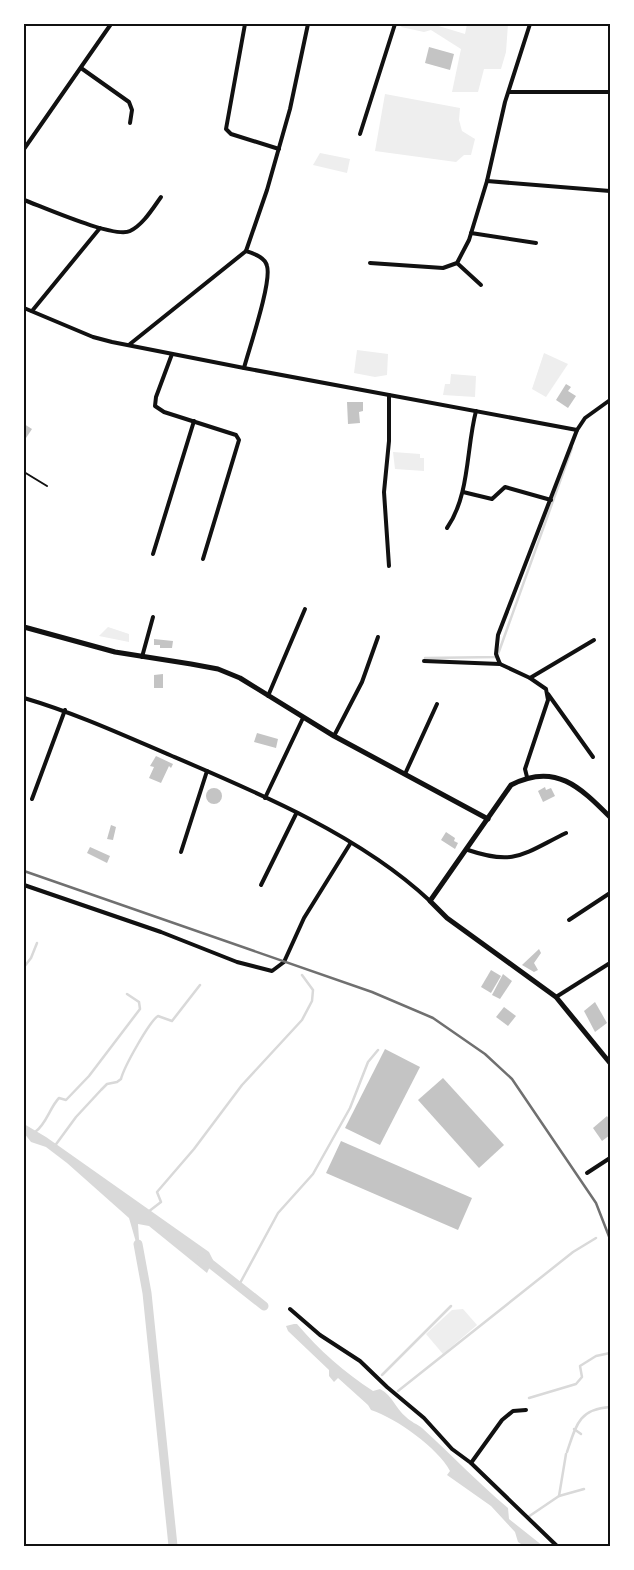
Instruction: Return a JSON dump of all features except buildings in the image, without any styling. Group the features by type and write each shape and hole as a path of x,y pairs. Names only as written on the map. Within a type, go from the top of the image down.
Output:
{"street":[{"path":"24,149 111,24"},
{"path":"246,24 226,130 231,134 279,149"},
{"path":"130,344 246,251 279,149 294,91 308,24"},
{"path":"360,134 395,24"},
{"path":"370,263 443,268 457,263 464,254 487,181 508,92 530,24"},
{"path":"81,68 129,102 132,110 130,123"},
{"path":"508,92 610,92"},
{"path":"487,181 610,191"},
{"path":"24,200 100,228 122,234 130,231 161,197"},
{"path":"32,311 100,228"},
{"path":"471,232 536,243"},
{"path":"244,368 262,304 268,269 264,260 246,251"},
{"path":"457,263 481,285"},
{"path":"24,308 93,336 172,354 577,430"},
{"path":"172,354 156,397 155,406 164,412 236,435 239,440 239,446 203,559"},
{"path":"389,396 390,428 384,492 389,566"},
{"path":"500,664 496,654 498,635 577,430 585,418 610,400"},
{"path":"447,528 454,517 463,492 470,432 476,410"},
{"path":"153,554 194,422"},
{"path":"463,492 492,499 504,487 551,500"},
{"path":"268,696 306,609"},
{"path":"142,657 153,617"},
{"path":"24,627 90,646 218,670 240,678 334,736 488,819"},
{"path":"334,736 362,682 378,637"},
{"path":"530,678 594,640"},
{"path":"424,662 500,664 530,678 544,687 593,757"},
{"path":"527,777 525,769 548,694"},
{"path":"24,698 65,710 265,798 350,844 403,877 454,923 556,997 610,1063"},
{"path":"405,774 437,704"},
{"path":"32,799 65,710"},
{"path":"265,798 303,718"},
{"path":"181,852 207,771"},
{"path":"430,901 468,850 511,785 527,777 545,775 571,783 587,794 610,818"},
{"path":"261,885 296,814"},
{"path":"468,850 492,858 513,858 566,833"},
{"path":"24,884 161,932 237,962 272,971 284,962 304,918 350,844"},
{"path":"569,920 610,893"},
{"path":"556,997 610,963"},
{"path":"587,1173 610,1158"},
{"path":"290,1309 320,1335 360,1361 424,1418 452,1449 471,1463 550,1537 557,1546"},
{"path":"471,1463 502,1420 513,1411 526,1410"}],"lane":[{"path":"24,472 47,486"}],"shaded area":[{"path":"403,24 432,24 465,34 467,24 508,24 506,52 501,69 484,69 478,92 452,92 461,49 431,30 424,32 401,27"},
{"path":"385,94 460,108 459,120 462,131 475,139 471,155 464,155 456,162 375,151"},
{"path":"320,153 350,159 347,173 313,165"},
{"path":"357,350 388,354 387,375 375,377 354,373"},
{"path":"544,353 568,364 546,397 532,389"},
{"path":"451,374 476,376 475,397 443,395 445,384 450,384"},
{"path":"393,452 420,454 420,458 424,458 424,471 395,469"},
{"path":"108,627 129,634 129,642 99,636"},
{"path":"24,1124 46,1137 209,1252 213,1260 207,1273 149,1226 138,1224 140,1256 129,1218 67,1163 46,1147 31,1142 24,1133"},
{"path":"463,1309 477,1325 443,1354 426,1334 452,1310"},
{"path":"297,1324 323,1352 352,1377 373,1391 380,1389 384,1392 402,1414 422,1428 508,1508 509,1519 543,1546 524,1546 518,1542 515,1532 491,1506 447,1475 450,1471 444,1462 426,1444 404,1427 371,1410 368,1405 338,1378 334,1382 329,1376 329,1370 288,1331 286,1326"}],"waterway":[{"path":"425,658 497,657 572,448"},
{"path":"24,967 31,958 37,943"},
{"path":"148,1212 161,1202 157,1192 194,1149 242,1085 302,1020 312,1001 313,990 302,975"},
{"path":"54,1147 76,1117 101,1090 107,1084 121,1079 137,1045 154,1020 158,1016 172,1021 200,985"},
{"path":"35,1132 42,1125 59,1098 66,1100 89,1076 140,1009 139,1002 127,994"},
{"path":"239,1285 278,1213 313,1174 350,1108 368,1062 378,1050"},
{"path":"398,1391 573,1252 596,1238"},
{"path":"138,1244 147,1293 173,1546"},
{"path":"202,1257 264,1306"},
{"path":"382,1375 451,1306"},
{"path":"529,1398 576,1384 582,1377 580,1366 596,1356 610,1353"},
{"path":"567,1452 580,1420 591,1411 610,1407"},
{"path":"574,1429 581,1434"},
{"path":"528,1517 559,1496 566,1454"},
{"path":"559,1496 584,1489"}],"railway":[{"path":"24,871 372,992 433,1018 485,1054 512,1079 596,1203 610,1239"}]}
